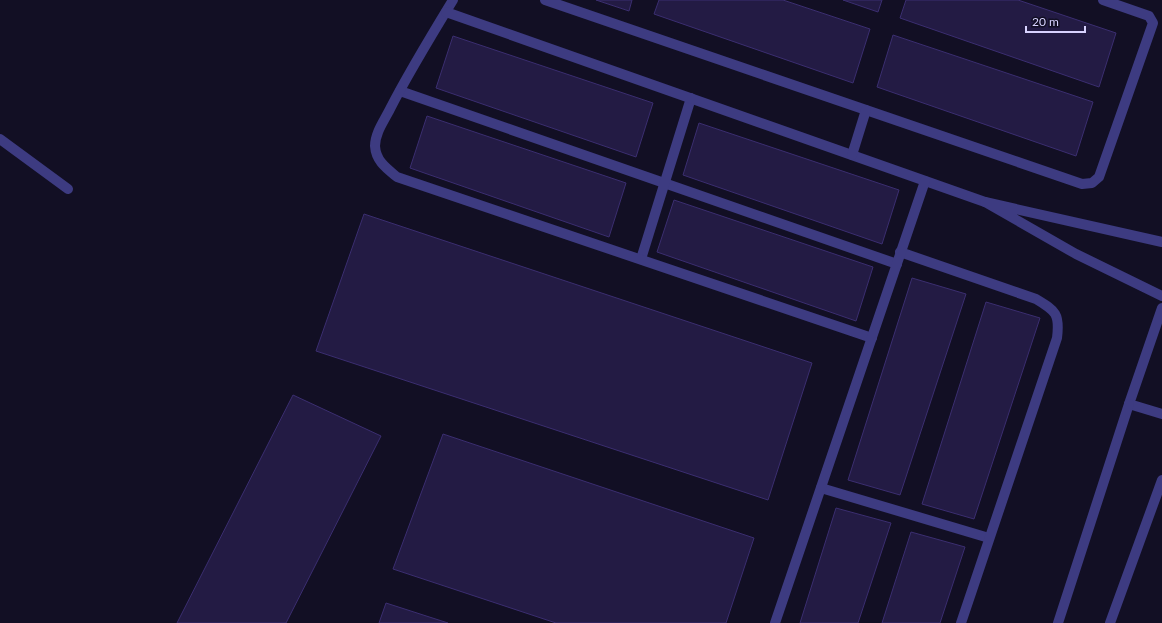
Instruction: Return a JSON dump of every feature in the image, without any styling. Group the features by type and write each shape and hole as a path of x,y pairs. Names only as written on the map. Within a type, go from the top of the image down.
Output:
{"street":[{"path":"452,0 377,133 375,146 378,158 383,166 398,177 872,338"},
{"path":"545,0 1082,184 1092,183 1099,177 1153,23 1149,16 1103,0"},
{"path":"446,12 985,202 1162,242"},
{"path":"400,91 897,264"},
{"path":"641,259 691,98"},
{"path":"852,155 866,110"},
{"path":"0,139 68,189"},
{"path":"775,623 925,181"},
{"path":"985,202 1076,254 1162,296"},
{"path":"900,252 1036,299 1048,306 1055,313 1059,322 1057,338 961,623"},
{"path":"1058,623 1162,308"},
{"path":"1130,404 1162,414"},
{"path":"1110,623 1162,480"},
{"path":"821,488 989,538"}],"building":[{"path":"596,0 632,0 629,11"},
{"path":"659,0 783,0 870,29 853,83 654,14"},
{"path":"843,0 882,0 878,12"},
{"path":"906,0 1018,0 1116,33 1099,87 900,18"},
{"path":"893,35 1093,102 1076,156 877,87"},
{"path":"453,36 653,103 636,157 436,88"},
{"path":"427,116 626,183 609,237 410,168"},
{"path":"699,123 899,190 882,244 683,175"},
{"path":"674,200 873,267 856,321 657,252"},
{"path":"364,214 812,363 768,500 316,351"},
{"path":"912,278 966,294 900,495 848,480"},
{"path":"986,302 1040,318 974,519 922,504"},
{"path":"293,395 381,436 286,623 177,623"},
{"path":"443,434 754,538 726,623 556,623 393,569"},
{"path":"836,508 891,523 858,623 800,623"},
{"path":"911,532 965,547 940,623 882,623"},
{"path":"386,603 448,623 379,623"}]}
